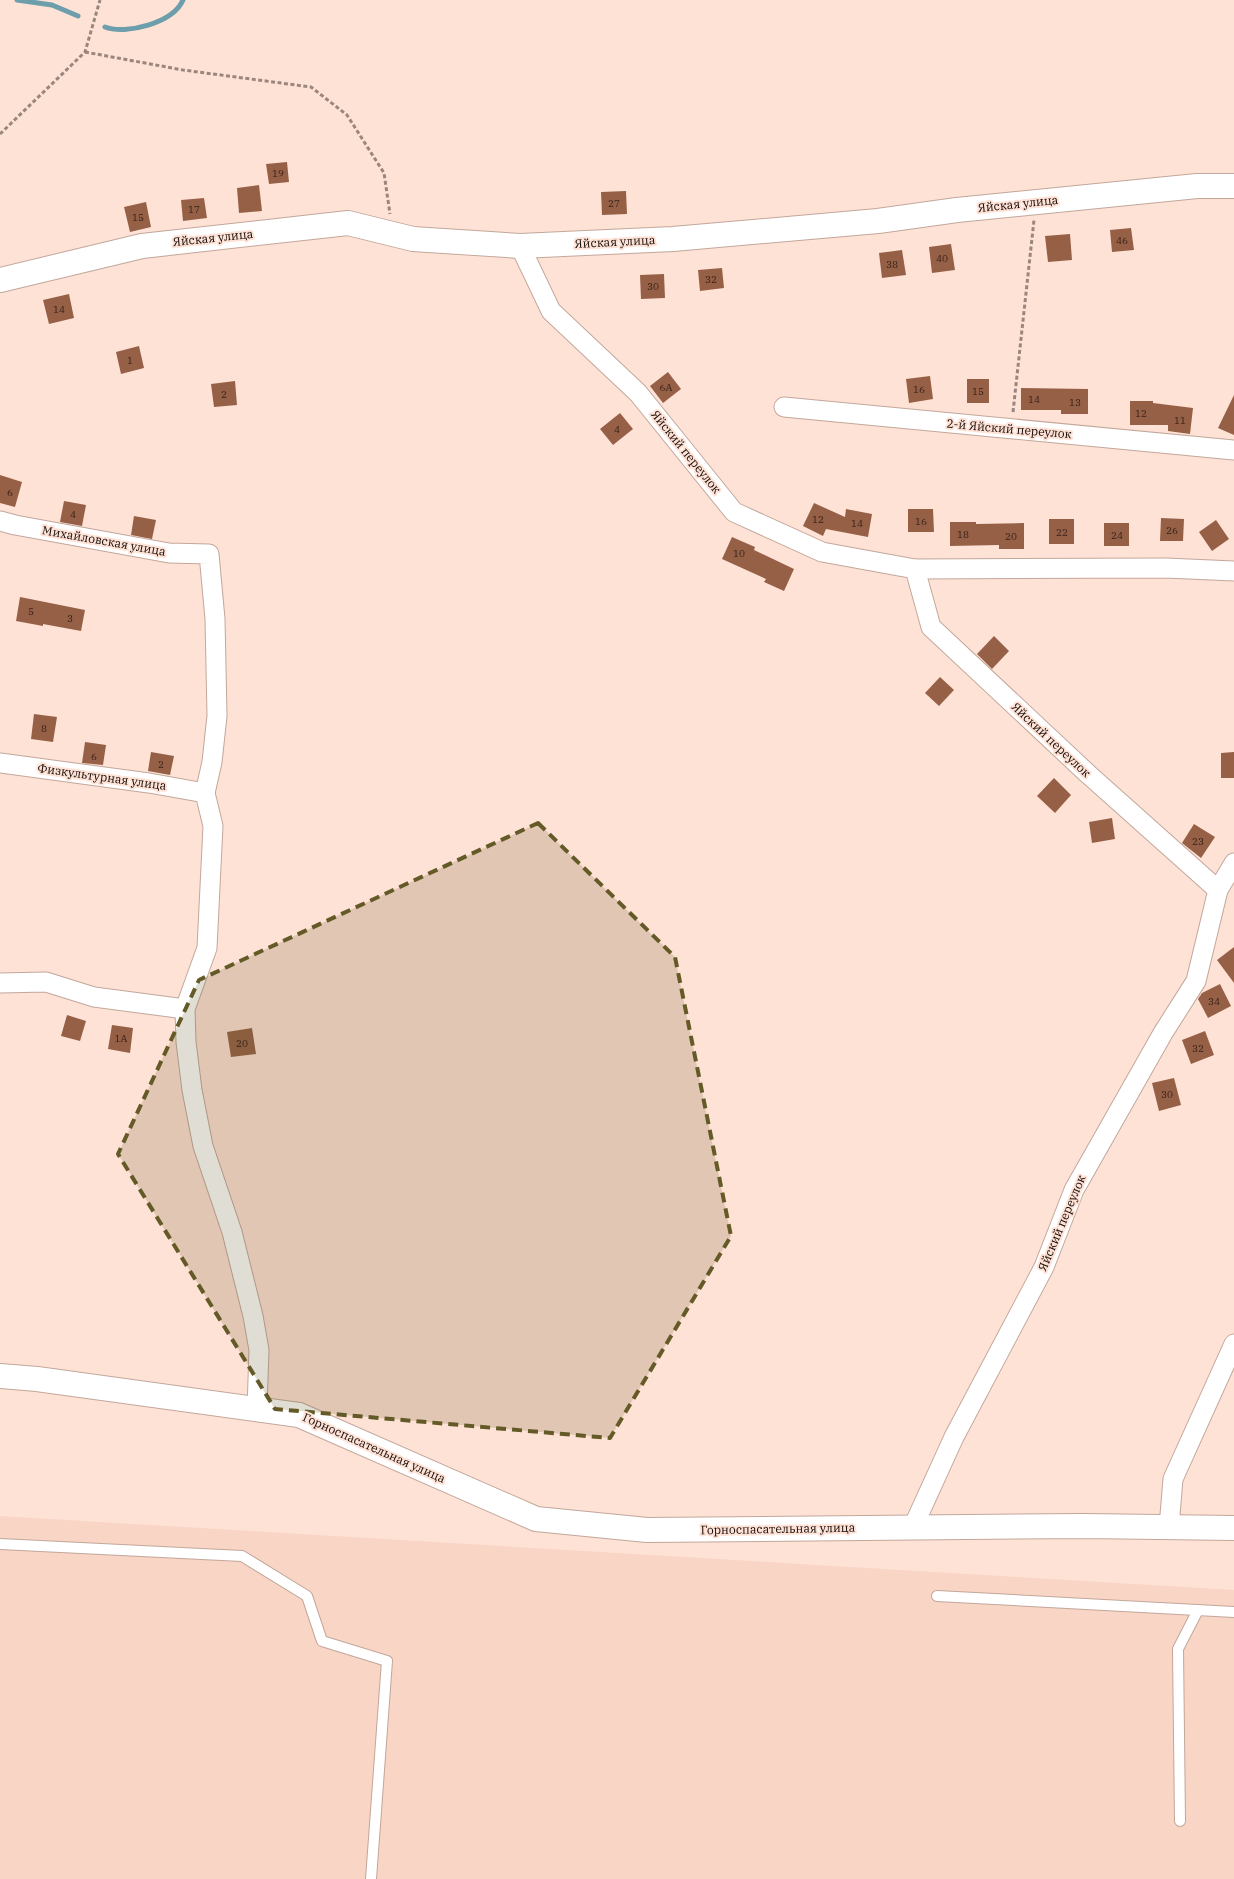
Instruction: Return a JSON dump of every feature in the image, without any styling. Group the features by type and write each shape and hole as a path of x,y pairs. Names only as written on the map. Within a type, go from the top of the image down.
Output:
{"street":[{"name":"Яйская улица","path":"0,280 142,246 348,223 413,239 520,246 673,239 878,221 957,210 1197,186 1234,186"},
{"name":"Яйский переулок","path":"520,246 551,311 638,393 734,512 822,552 915,569 1166,568 1234,571"},
{"name":"2-й Яйский переулок","path":"784,407 1234,450"},
{"name":"Михайловская улица","path":"0,520 15,525 169,553 209,554 215,619 217,716 212,762 204,793"},
{"name":"Яйский переулок","path":"915,569 931,627 1088,774 1218,890"},
{"name":"Физкультурная улица","path":"0,763 149,783 204,793"},
{"path":"204,793 213,826 207,948 185,1009 187,1051 203,1146 232,1232 253,1316 259,1350 257,1409"},
{"name":"Яйский переулок","path":"913,1528 954,1437 1044,1267 1074,1190 1163,1033 1196,981 1218,890 1234,863"},
{"path":"0,983 46,982 94,997 185,1009"},
{"path":"1169,1527 1173,1479 1234,1344"},
{"name":"Горноспасательная улица","path":"0,1376 36,1379 299,1415 536,1519 647,1530 1084,1526 1234,1528"}],"lane":[{"path":"0,1544 242,1556 307,1596 322,1641 387,1661 370,1879"},
{"path":"937,1596 1234,1612"},
{"path":"1180,1821 1178,1649 1198,1610"}],"path":[{"path":"0,134 85,52 100,0"},
{"path":"85,52 183,70 311,87 347,115 384,173 393,234"},
{"path":"1011,429 1036,202"}],"highlighted area":[{"path":"538,823 675,957 731,1236 610,1438 275,1409 118,1154 199,980"}],"shaded area":[{"path":"0,1516 1234,1590 1234,1879 0,1879"}],"building":[{"path":"287,162 289,182 269,184 266,164"},
{"path":"259,185 262,211 239,213 237,188"},
{"path":"626,191 627,214 602,215 601,192"},
{"path":"204,198 207,218 183,221 181,200"},
{"path":"146,202 151,227 130,232 124,207"},
{"path":"1131,228 1134,250 1112,252 1110,230"},
{"path":"1070,234 1072,260 1048,262 1045,236"},
{"path":"951,244 955,270 932,273 929,247"},
{"path":"902,250 906,275 882,278 879,253"},
{"path":"722,268 724,288 700,291 698,270"},
{"path":"664,274 665,298 641,299 640,275"},
{"path":"69,294 74,318 49,324 43,300"},
{"path":"139,346 144,368 121,374 116,352"},
{"path":"668,372 681,389 663,403 650,386"},
{"path":"930,376 933,399 909,403 906,379"},
{"path":"967,379 989,379 989,403 967,403"},
{"path":"235,381 237,405 214,407 211,384"},
{"path":"1021,388 1088,389 1088,414 1061,414 1061,410 1021,410"},
{"path":"1234,395 1234,435 1218,428"},
{"path":"1130,401 1153,401 1153,403 1193,408 1190,434 1168,431 1168,425 1130,425"},
{"path":"620,413 633,429 613,445 600,429"},
{"path":"0,475 22,482 15,507 0,503"},
{"path":"64,501 86,505 82,526 60,522"},
{"path":"814,503 845,517 846,509 872,514 868,537 826,529 823,536 803,526"},
{"path":"908,509 933,509 934,532 908,532"},
{"path":"134,516 156,520 152,539 131,535"},
{"path":"1161,518 1184,519 1183,541 1160,541"},
{"path":"1049,519 1074,519 1074,544 1049,544"},
{"path":"1216,520 1229,539 1212,551 1199,532"},
{"path":"950,522 976,522 976,524 1024,523 1024,549 999,549 999,545 950,546"},
{"path":"1104,523 1129,523 1129,546 1104,546"},
{"path":"732,537 755,547 754,550 794,569 784,591 764,582 766,579 722,559"},
{"path":"20,597 85,610 81,631 16,621"},
{"path":"994,636 1009,651 992,669 977,654"},
{"path":"940,677 954,690 939,706 925,693"},
{"path":"34,714 57,717 53,742 31,739"},
{"path":"85,742 106,745 103,765 82,763"},
{"path":"151,752 174,756 170,775 148,771"},
{"path":"1234,752 1234,778 1221,778 1221,753"},
{"path":"1054,778 1071,795 1055,813 1037,796"},
{"path":"1112,818 1115,839 1092,843 1089,822"},
{"path":"1194,824 1215,837 1201,858 1182,843"},
{"path":"1234,947 1234,983 1217,960"},
{"path":"1220,984 1231,1006 1208,1018 1198,999 1202,993"},
{"path":"67,1015 86,1021 80,1041 61,1036"},
{"path":"112,1025 133,1028 130,1053 108,1049"},
{"path":"252,1028 256,1054 231,1057 227,1032"},
{"path":"1205,1031 1214,1055 1191,1064 1182,1040"},
{"path":"1174,1078 1181,1105 1159,1111 1152,1083"}],"waterway":[{"path":"17,0 52,5 78,16"},
{"path":"105,27 125,29 148,25 170,15 183,0"}]}
